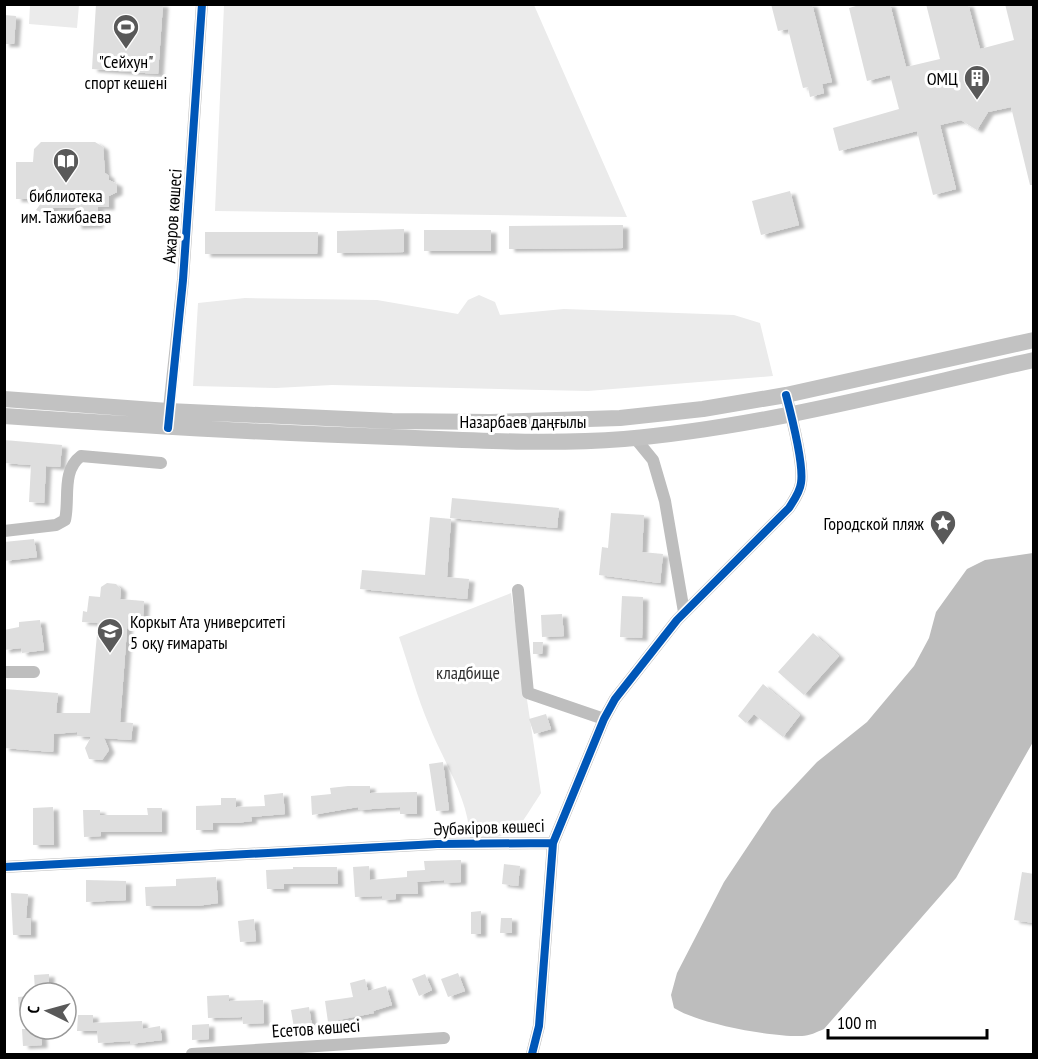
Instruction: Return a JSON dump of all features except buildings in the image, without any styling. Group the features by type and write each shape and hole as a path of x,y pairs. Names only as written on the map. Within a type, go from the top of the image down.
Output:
{"main road":[{"name":"Назарбаев даңғылы","path":"4,399 168,411 392,421 490,422 620,418 703,409 786,395 1034,340"},
{"name":"Назарбаев даңғылы","path":"4,416 168,428 522,442 635,438 702,430 791,414 1034,360"}],"street":[{"name":"Ажаров көшесі","path":"168,428 183,280 202,4"},
{"name":"Әубәкіров көшесі","path":"4,867 437,844 553,843 604,719 615,699 684,612 789,508 797,494 801,482 786,395"},
{"path":"635,438 653,460 665,501 684,612"},
{"path":"4,531 56,525 65,520 68,473 72,463 81,456 161,463"},
{"path":"518,590 528,693 604,719"},
{"path":"4,672 34,672"},
{"path":"532,1054 539,1026 553,843"},
{"name":"Есетов көшесі","path":"192,1054 444,1038"}],"green space":[{"path":"30,5 79,5 77,28 29,24"},
{"path":"224,5 534,5 627,217 215,211"},
{"path":"479,295 495,302 500,315 564,309 734,315 760,323 773,376 588,391 332,385 276,388 193,386 198,303 245,298 377,300 458,314 468,300"},
{"name":"кладбище","path":"511,593 541,793 514,830 498,837 470,838 465,808 425,714 399,637"}],"shaded area":[{"path":"1033,553 1033,742 956,878 824,1029 802,1036 754,1032 700,1019 674,1008 671,995 677,973 724,882 772,810 817,762 867,722 914,666 929,638 936,612 967,569 985,560"}],"cycle path":[{"path":"168,428 183,280 202,4"},
{"path":"532,1054 539,1026 553,843 604,719 615,699 677,620 789,508 796,496 801,483 801,464 786,395"},
{"path":"4,867 437,844 553,843"}],"place":[{"name":"\"Сейхун\" спорт кешені","path":"126,50"},
{"name":"ОМЦ","path":"977,101"},
{"name":"библиотека им. Тажибаева","path":"66,184"},
{"name":"Городской пляж","path":"943,546"},
{"name":"Коркыт Ата университеті 5 оқу ғимараты","path":"110,654"}]}
